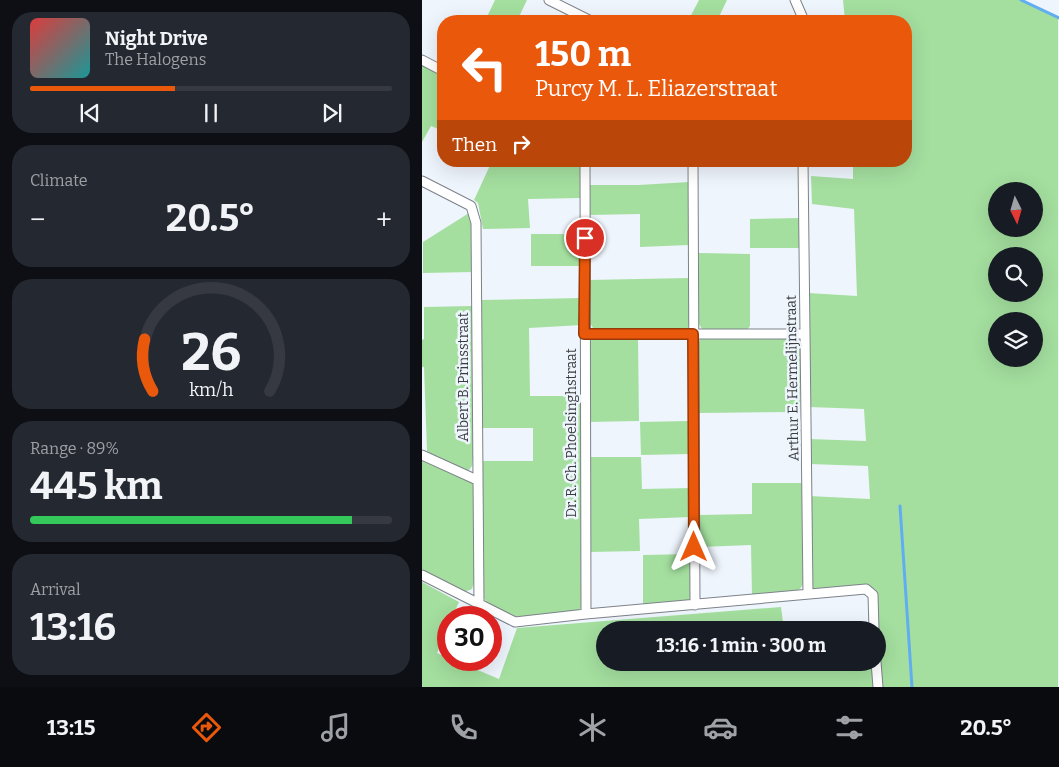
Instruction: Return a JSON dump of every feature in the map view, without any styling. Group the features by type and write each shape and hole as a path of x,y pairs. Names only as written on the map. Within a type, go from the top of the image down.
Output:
{"street":[{"path":"548,0 579,15"},
{"path":"795,0 802,15"},
{"path":"422,60 437,68"},
{"name":"Dr. R. Ch. Phoelsinghstraat","path":"585,167 586,614"},
{"path":"693,167 695,605"},
{"name":"Arthur E. Hermelijnstraat","path":"803,167 808,594"},
{"name":"Albert B. Prinsstraat","path":"422,181 471,206 476,223 479,603"},
{"path":"584,334 805,334"},
{"path":"422,455 477,480"},
{"path":"422,575 515,622 866,589 872,595 873,621"},
{"path":"877,671 878,687"}],"green space":[{"path":"495,0 527,0 520,15 488,15"},
{"path":"699,0 727,0 720,15 691,15"},
{"path":"843,0 1021,0 1058,18 1058,687 882,687 881,671 886,671 886,621 878,621 876,590 865,586 814,589 811,587 809,496 870,499 868,466 809,464 809,439 866,441 864,409 809,407 808,293 857,296 854,209 812,204 811,176 853,179 853,167 912,167 912,15 844,15"},
{"path":"422,64 437,71 437,128 431,126 422,142"},
{"path":"489,167 581,167 580,198 528,199 530,228 483,229 478,203 474,200"},
{"path":"689,182 689,245 640,247 640,214 589,215 589,185"},
{"path":"469,213 472,218 473,272 423,273 423,242"},
{"path":"799,218 799,248 750,248 750,219"},
{"path":"531,234 582,234 582,266 531,266"},
{"path":"699,253 750,254 750,326 747,330 707,331 702,329 699,324"},
{"path":"689,278 690,325 686,330 680,332 599,331 593,328 587,318 588,280"},
{"path":"581,298 582,325 529,328 530,396 581,396 583,605 574,612 526,617 515,616 502,610 502,606 493,606 485,600 482,593 480,461 533,461 533,428 481,428 480,300"},
{"path":"472,306 473,458 472,466 469,470 465,471 434,457 427,451 422,340 424,339 424,307"},
{"path":"638,337 639,421 588,422 590,342 593,338"},
{"path":"792,338 799,341 801,345 800,412 698,413 697,349 700,339"},
{"path":"689,421 690,454 641,455 640,422"},
{"path":"422,457 471,481 473,484 475,579 472,589 467,591 461,591 422,572"},
{"path":"589,457 641,457 642,489 691,488 691,517 639,519 640,551 590,552"},
{"path":"752,483 802,483 803,584 800,589 793,592 752,596 751,545 700,547 698,515 752,514"},
{"path":"691,554 691,597 687,602 643,607 643,555"},
{"path":"422,582 459,602 457,606 437,606 437,671 480,671 499,679 517,628 596,622 596,671 872,671 873,687 422,687"},
{"path":"781,607 783,621 605,621"}],"waterway":[{"path":"1021,0 1059,18"},
{"path":"900,506 912,687"}],"route":[{"path":"585,238 584,334 693,334 694,547"}]}
